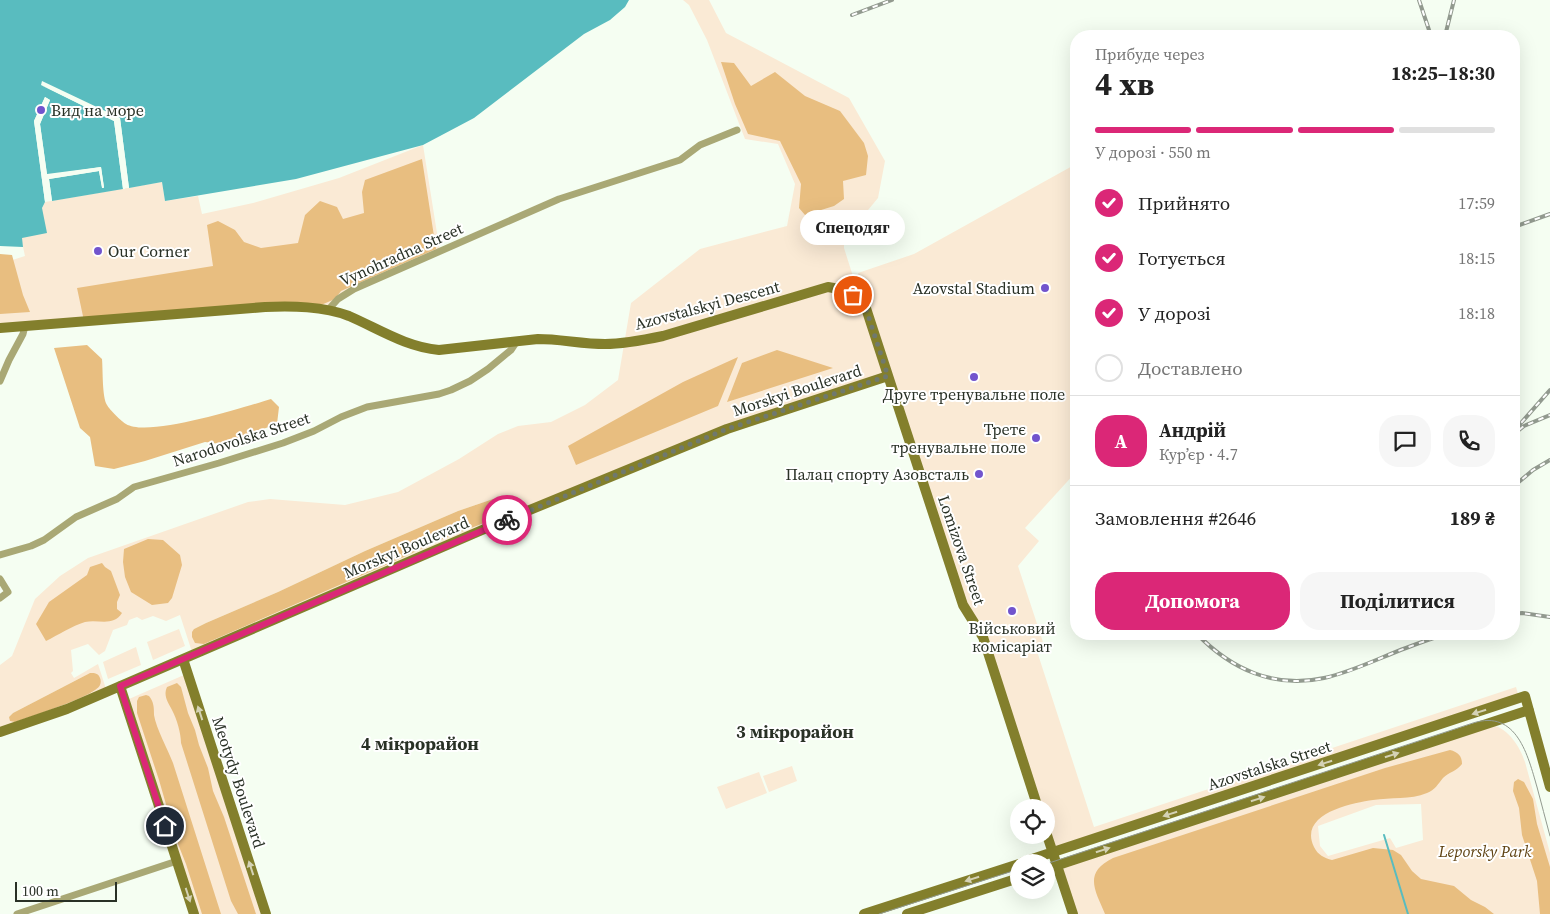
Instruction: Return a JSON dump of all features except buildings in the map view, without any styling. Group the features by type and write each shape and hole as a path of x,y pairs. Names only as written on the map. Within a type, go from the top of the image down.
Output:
{"street":[{"name":"Vynohradna Street","path":"328,310 338,299 354,289 560,200 680,160 700,145 738,130"},
{"name":"Azovstalskyi Descent","path":"328,310 348,316 400,340 424,348 439,350 517,341 554,339 604,344 645,339 663,336 828,287 839,289 863,300"},
{"name":"Lomizova Street","path":"863,300 963,605 983,637 1035,799"},
{"path":"0,328 264,306 328,310"},
{"path":"0,381 25,326"},
{"name":"Narodovolska Street","path":"0,555 44,540 76,517 117,499 134,486 283,443 367,407 452,390 488,369 511,350 517,341"},
{"path":"0,360 9,360"},
{"name":"Morskyi Boulevard","path":"0,732 67,709 503,521 727,429 888,376"},
{"path":"0,579 8,592 0,598"},
{"name":"Meotydy Boulevard","path":"183,659 266,914"},
{"path":"120,686 194,914"},
{"name":"Azovstalska Street","path":"1050,854 1525,696 1529,710 1057,865"},
{"path":"1529,710 1550,787"},
{"path":"1050,844 1073,914"},
{"path":"17,914 177,861"},
{"path":"864,914 1010,867"},
{"path":"907,914 1010,881"}],"green space":[{"path":"683,0 709,0 726,33 849,98 885,161 878,198 844,239 844,248 884,374 725,426 192,652 180,615 166,621 153,616 142,620 137,617 129,620 127,625 113,630 105,651 99,655 88,644 71,650 73,671 71,673 74,678 98,664 106,689 0,729 0,665 12,656 35,599 60,576 88,558 248,502 270,499 345,505 398,492 459,459 498,434 518,426 551,422 585,405 618,380 631,303 700,249 787,226 795,184 778,144 745,139 707,40 689,5","holes":["493,499 487,522 433,543 204,644 194,629 365,551 458,511","90,673 66,704 15,722 9,717 13,713"]},
{"path":"423,145 440,252 354,289 328,310 282,307 0,328 0,264 25,256 21,238 45,202 162,182 165,201 198,196 202,214 253,203 339,178"},
{"path":"1070,167 1070,479 1025,528 1039,541 1018,566 1043,642 1035,645 1094,827 1516,687 1518,694 1055,848 1055,799 1038,799 965,601 858,273 914,254"},
{"path":"179,629 185,646 153,660 147,642"},
{"path":"136,647 141,665 108,679 103,662"},
{"path":"184,675 261,914 198,914 129,699"},
{"name":"Leporsky Park","path":"1492,725 1504,730 1513,739 1525,762 1550,853 1550,914 1076,914 1060,868","holes":["1421,804 1423,840 1396,848 1390,838 1328,856 1320,846 1318,826 1376,805"]},
{"path":"792,766 797,781 769,792 763,776"},
{"path":"759,772 767,793 726,809 717,787"}],"shaded area":[{"path":"721,62 734,63 751,86 775,72 805,96 840,111 864,143 868,156 866,175 843,181 844,199 834,206 805,215 799,208 801,184 780,141 748,134 735,104"},
{"path":"422,159 436,249 341,291 335,299 321,305 84,321 77,288 213,266 207,225 218,221 235,230 244,242 261,248 298,243 305,215 320,201 337,207 343,219 364,213 362,192 365,180"},
{"path":"0,254 12,255 23,295 30,312 0,314"},
{"path":"87,345 102,359 105,401 126,424 137,427 154,427 175,424 197,420 271,399 279,407 277,424 221,444 205,442 114,469 95,466 90,437 80,428 54,348"},
{"path":"777,350 833,368 727,402 742,363"},
{"path":"738,357 718,406 576,465 568,446 683,382"},
{"path":"493,499 501,501 504,505 505,513 502,516 433,543 204,644 195,643 192,637 194,629 206,623 365,551 458,511"},
{"path":"148,539 163,540 180,555 182,565 172,598 168,603 152,605 131,592 125,577 124,549"},
{"path":"102,563 111,571 120,595 117,609 122,613 110,621 85,622 46,641 36,624 49,602 87,575 90,567"},
{"path":"90,673 95,673 99,676 101,682 96,690 47,711 15,722 10,721 9,717 13,713"},
{"path":"177,683 181,687 188,713 208,768 213,791 224,817 256,914 238,914 231,901 181,743 177,722 166,696 167,687"},
{"path":"149,696 153,703 155,720 173,763 221,914 202,914 176,839 137,713 139,697"},
{"path":"1450,750 1459,755 1462,764 1443,778 1432,790 1414,797 1380,799 1340,807 1320,818 1313,826 1311,836 1317,852 1332,860 1373,848 1393,850 1401,855 1412,871 1421,879 1454,886 1471,900 1494,914 1105,914 1095,890 1095,876 1104,864 1113,858 1385,768"},
{"path":"1518,779 1524,782 1533,799 1537,824 1550,867 1550,914 1540,914 1537,881 1522,835 1519,808 1513,791 1514,782"}],"water":[{"path":"0,0 629,0 625,7 610,20 584,34 474,118 423,145 296,179 165,201 162,182 129,188 120,118 41,85 114,121 123,189 52,201 49,179 99,171 102,187 104,187 101,167 47,175 40,124 50,100 45,97 34,121 45,202 42,208 47,233 22,238 23,247 0,246"}],"pier":[{"path":"42,81 120,118 129,188 127,188 118,120 93,108 116,121 125,189 123,189 114,121 41,85"},
{"path":"45,97 50,100 40,124 47,174 101,167 104,188 102,188 99,171 49,179 52,201 49,201 47,177 44,175 37,124 46,101 36,122 47,201 45,202 34,121"}],"waterway":[{"path":"1384,835 1408,914"}],"tram line":[{"path":"1055,861 1473,723 1488,720 1500,723 1510,729 1524,749 1550,836"},
{"path":"879,914 1010,872"}],"railway":[{"path":"852,15 892,0"},
{"path":"1419,0 1429,30"},
{"path":"1446,30 1454,0"},
{"path":"1520,225 1550,214"},
{"path":"1520,424 1550,390"},
{"path":"1520,429 1550,415"},
{"path":"1520,481 1533,470 1550,460"},
{"path":"1520,613 1550,617"},
{"path":"1204,640 1224,657 1239,666 1254,673 1288,681 1306,681 1345,672 1428,640"}],"way so far":[{"path":"507,520 727,429 888,376 863,300 853,295"}],"place":[{"name":"Вид на море","path":"41,110"},
{"name":"Our Corner","path":"98,251"},
{"name":"Azovstal Stadium","path":"1045,288"},
{"name":"Спецодяг","path":"853,295"},
{"name":"Друге тренувальне поле","path":"974,377"},
{"name":"Третє тренувальне поле","path":"1036,438"},
{"name":"Палац спорту Азовсталь","path":"979,474"},
{"name":"Військовий комісаріат","path":"1012,611"}],"district":[{"name":"3 мікрорайон","path":"795,732"},
{"name":"4 мікрорайон","path":"420,744"}],"route":[{"path":"165,826 120,686 507,520"}]}
